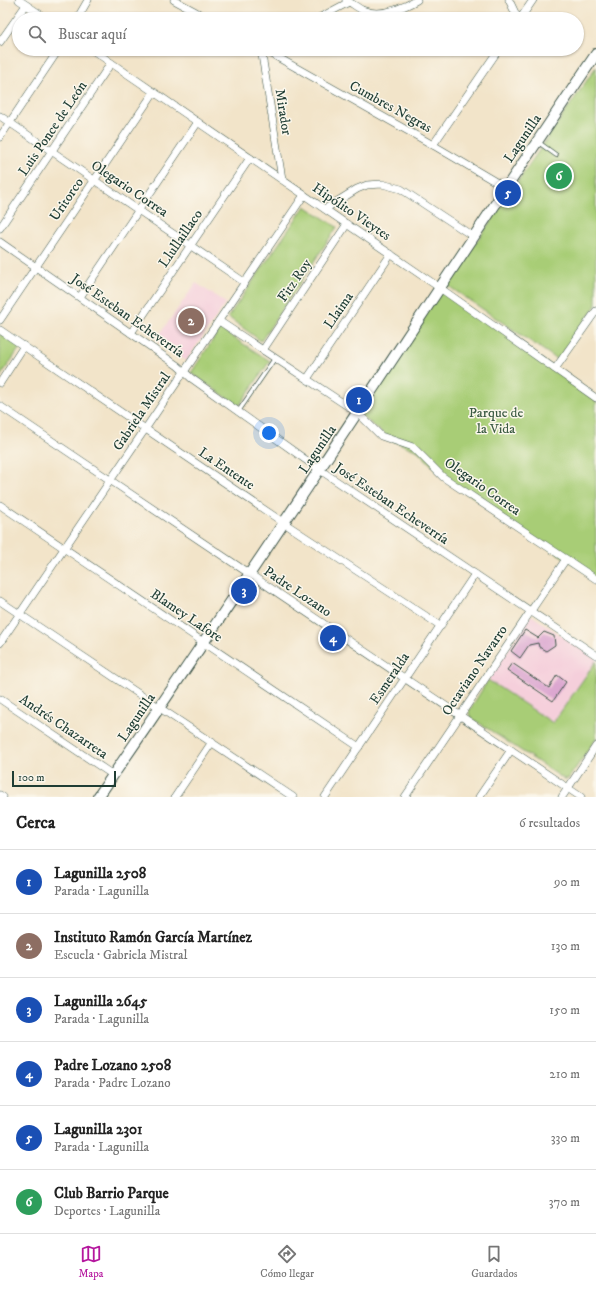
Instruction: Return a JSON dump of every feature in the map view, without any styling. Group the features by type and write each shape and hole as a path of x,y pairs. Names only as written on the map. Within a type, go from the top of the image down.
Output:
{"main road":[{"name":"Lagunilla","path":"98,797 160,708 320,470 596,54"}],"street":[{"path":"19,0 37,12"},
{"path":"81,12 88,0"},
{"path":"174,0 195,12"},
{"path":"388,12 406,6 417,0"},
{"path":"509,0 515,12"},
{"path":"524,12 533,0"},
{"path":"329,12 347,1 362,10 371,12"},
{"path":"21,12 26,4"},
{"path":"0,42 12,24"},
{"path":"0,137 54,56"},
{"name":"Hipólito Vieytes","path":"101,56 391,254 596,398"},
{"name":"Mirador","path":"262,56 282,179"},
{"name":"Cumbres Negras","path":"275,56 506,188"},
{"path":"433,145 494,56"},
{"name":"Luis Ponce de León","path":"0,228 111,63"},
{"name":"Uritorco","path":"0,320 154,92"},
{"name":"Olegario Correa","path":"0,116 244,282"},
{"path":"80,297 198,122"},
{"name":"Llullaillaco","path":"131,333 250,158"},
{"path":"325,209 356,189 367,185 382,184 401,189 474,237"},
{"name":"Gabriela Mistral","path":"0,642 304,195"},
{"name":"Fitz Roy","path":"263,350 347,224"},
{"name":"José Esteban Echeverría","path":"0,242 178,366 238,412 320,470 596,655"},
{"name":"Llaima","path":"307,379 391,254"},
{"path":"555,369 595,314"},
{"name":"Olegario Correa","path":"218,321 358,413 382,436 413,446 443,477 596,579"},
{"name":"La Entente","path":"0,330 284,523 440,626"},
{"path":"0,383 24,346"},
{"name":"Padre Lozano","path":"0,406 581,797"},
{"name":"Blamey Lafore","path":"0,505 359,747"},
{"name":"Octaviano Navarro","path":"405,797 566,558"},
{"name":"Esmeralda","path":"325,797 475,574"},
{"path":"0,601 293,797"},
{"name":"Andrés Chazarreta","path":"0,699 113,775"},
{"path":"175,797 212,742"},
{"path":"562,797 596,746"},
{"path":"479,797 511,750"}],"lane":[{"path":"537,142 556,155"},
{"path":"238,412 275,358"}],"shaded area":[{"path":"196,283 226,303 186,361 156,339"},
{"path":"531,615 596,659 553,723 488,680"}],"green space":[{"path":"596,67 596,305 558,360 447,285"},
{"path":"305,206 337,227 261,341 228,317"},
{"name":"Parque de la Vida","path":"440,288 596,398 596,579 443,477 418,451 391,440 358,413"},
{"path":"220,329 270,361 239,406 191,373"},
{"path":"0,333 21,346 0,377"},
{"path":"596,661 596,739 568,779 564,779 470,717 469,711 488,680 553,723"}],"building":[{"path":"525,630 538,638 544,632 554,636 555,645 546,651 539,647 538,643 529,645 520,658 511,651"},
{"path":"512,663 549,688 557,675 566,682 553,701 507,670"}],"place":[{"name":"Club Barrio Parque","path":"559,176"},
{"name":"Lagunilla 2301","path":"508,193"},
{"name":"Instituto Ramón García Martínez","path":"191,321"},
{"name":"Lagunilla 2508","path":"359,400"},
{"name":"Lagunilla 2645","path":"244,591"},
{"name":"Padre Lozano 2508","path":"333,638"}]}
